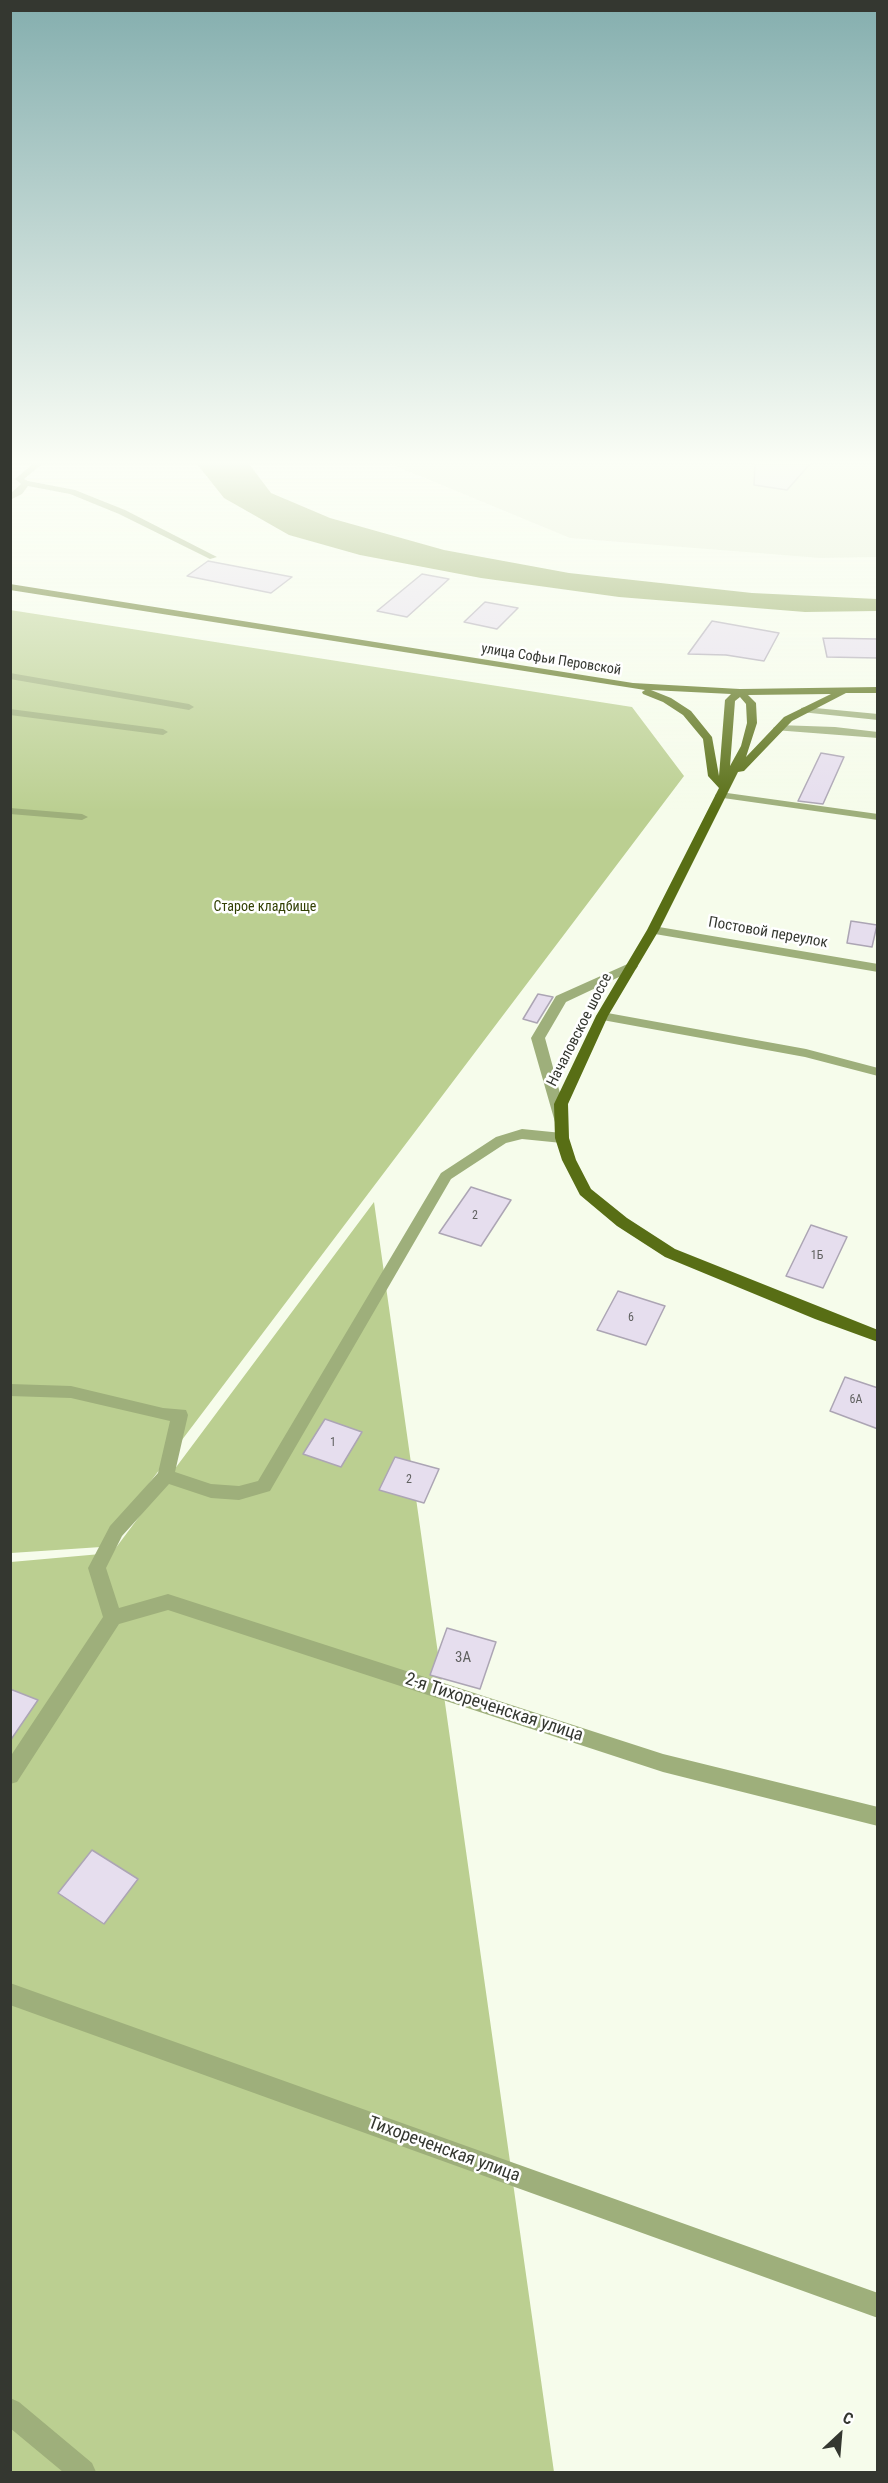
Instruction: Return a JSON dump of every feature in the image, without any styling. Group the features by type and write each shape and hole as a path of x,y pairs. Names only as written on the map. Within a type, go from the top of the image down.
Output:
{"main road":[{"name":"улица Софьи Перовской","path":"10,587 633,686 740,692 878,690"},
{"path":"633,686 667,700 687,713 708,739 713,776 722,791"},
{"path":"722,791 778,728 805,710 849,690"},
{"path":"722,791 730,700 740,692"},
{"name":"Началовское шоссе","path":"740,692 751,703 752,723 746,746 653,930 602,1016 561,1104 562,1131 569,1160 585,1192 622,1222 670,1253 878,1336"}],"street":[{"path":"10,676 189,707"},
{"path":"805,710 878,717"},
{"path":"10,712 163,732"},
{"path":"778,728 835,730 878,735"},
{"path":"722,791 878,817"},
{"path":"10,811 82,817"},
{"name":"Постовой переулок","path":"653,930 878,968"},
{"path":"166,1476 211,1491 239,1492 264,1486 446,1176 501,1140 522,1134 562,1131 538,1038 561,999 632,966"},
{"path":"602,1016 806,1053 878,1072"},
{"path":"10,1390 71,1392 163,1414 180,1414 166,1476 116,1531 97,1568 113,1618 10,1775"},
{"name":"2-я Тихореченская улица","path":"113,1618 168,1602 663,1762 878,1817"},
{"name":"Тихореченская улица","path":"10,1994 878,2306"},
{"path":"10,2411 83,2472"}],"green space":[{"name":"Старое кладбище","path":"10,610 632,707 684,776 101,1547 11,1553"},
{"path":"374,1202 554,2472 11,2472 11,1562 112,1553"}],"shaded area":[{"path":"495,580 632,580 752,593 877,599 877,611 805,612 619,597"}],"building":[{"path":"206,580 288,580 271,593"},
{"path":"415,580 448,580 407,617 377,611"},
{"path":"485,602 518,608 497,629 464,622"},
{"path":"712,621 779,633 764,661 726,655 688,654"},
{"path":"823,638 878,639 878,658 827,657"},
{"path":"821,753 844,757 823,804 798,801"},
{"path":"851,921 877,925 872,947 847,943"},
{"path":"538,994 553,997 537,1023 523,1019"},
{"path":"471,1187 511,1200 481,1246 439,1233"},
{"path":"811,1225 847,1237 823,1288 786,1276"},
{"path":"618,1291 665,1306 646,1345 597,1330"},
{"path":"845,1377 878,1388 878,1429 830,1411"},
{"path":"325,1419 362,1432 341,1467 303,1454"},
{"path":"395,1457 439,1469 424,1503 379,1490"},
{"path":"447,1628 496,1642 480,1689 430,1675"},
{"path":"10,1689 38,1700 10,1741"},
{"path":"92,1850 138,1879 104,1924 58,1893"}]}
